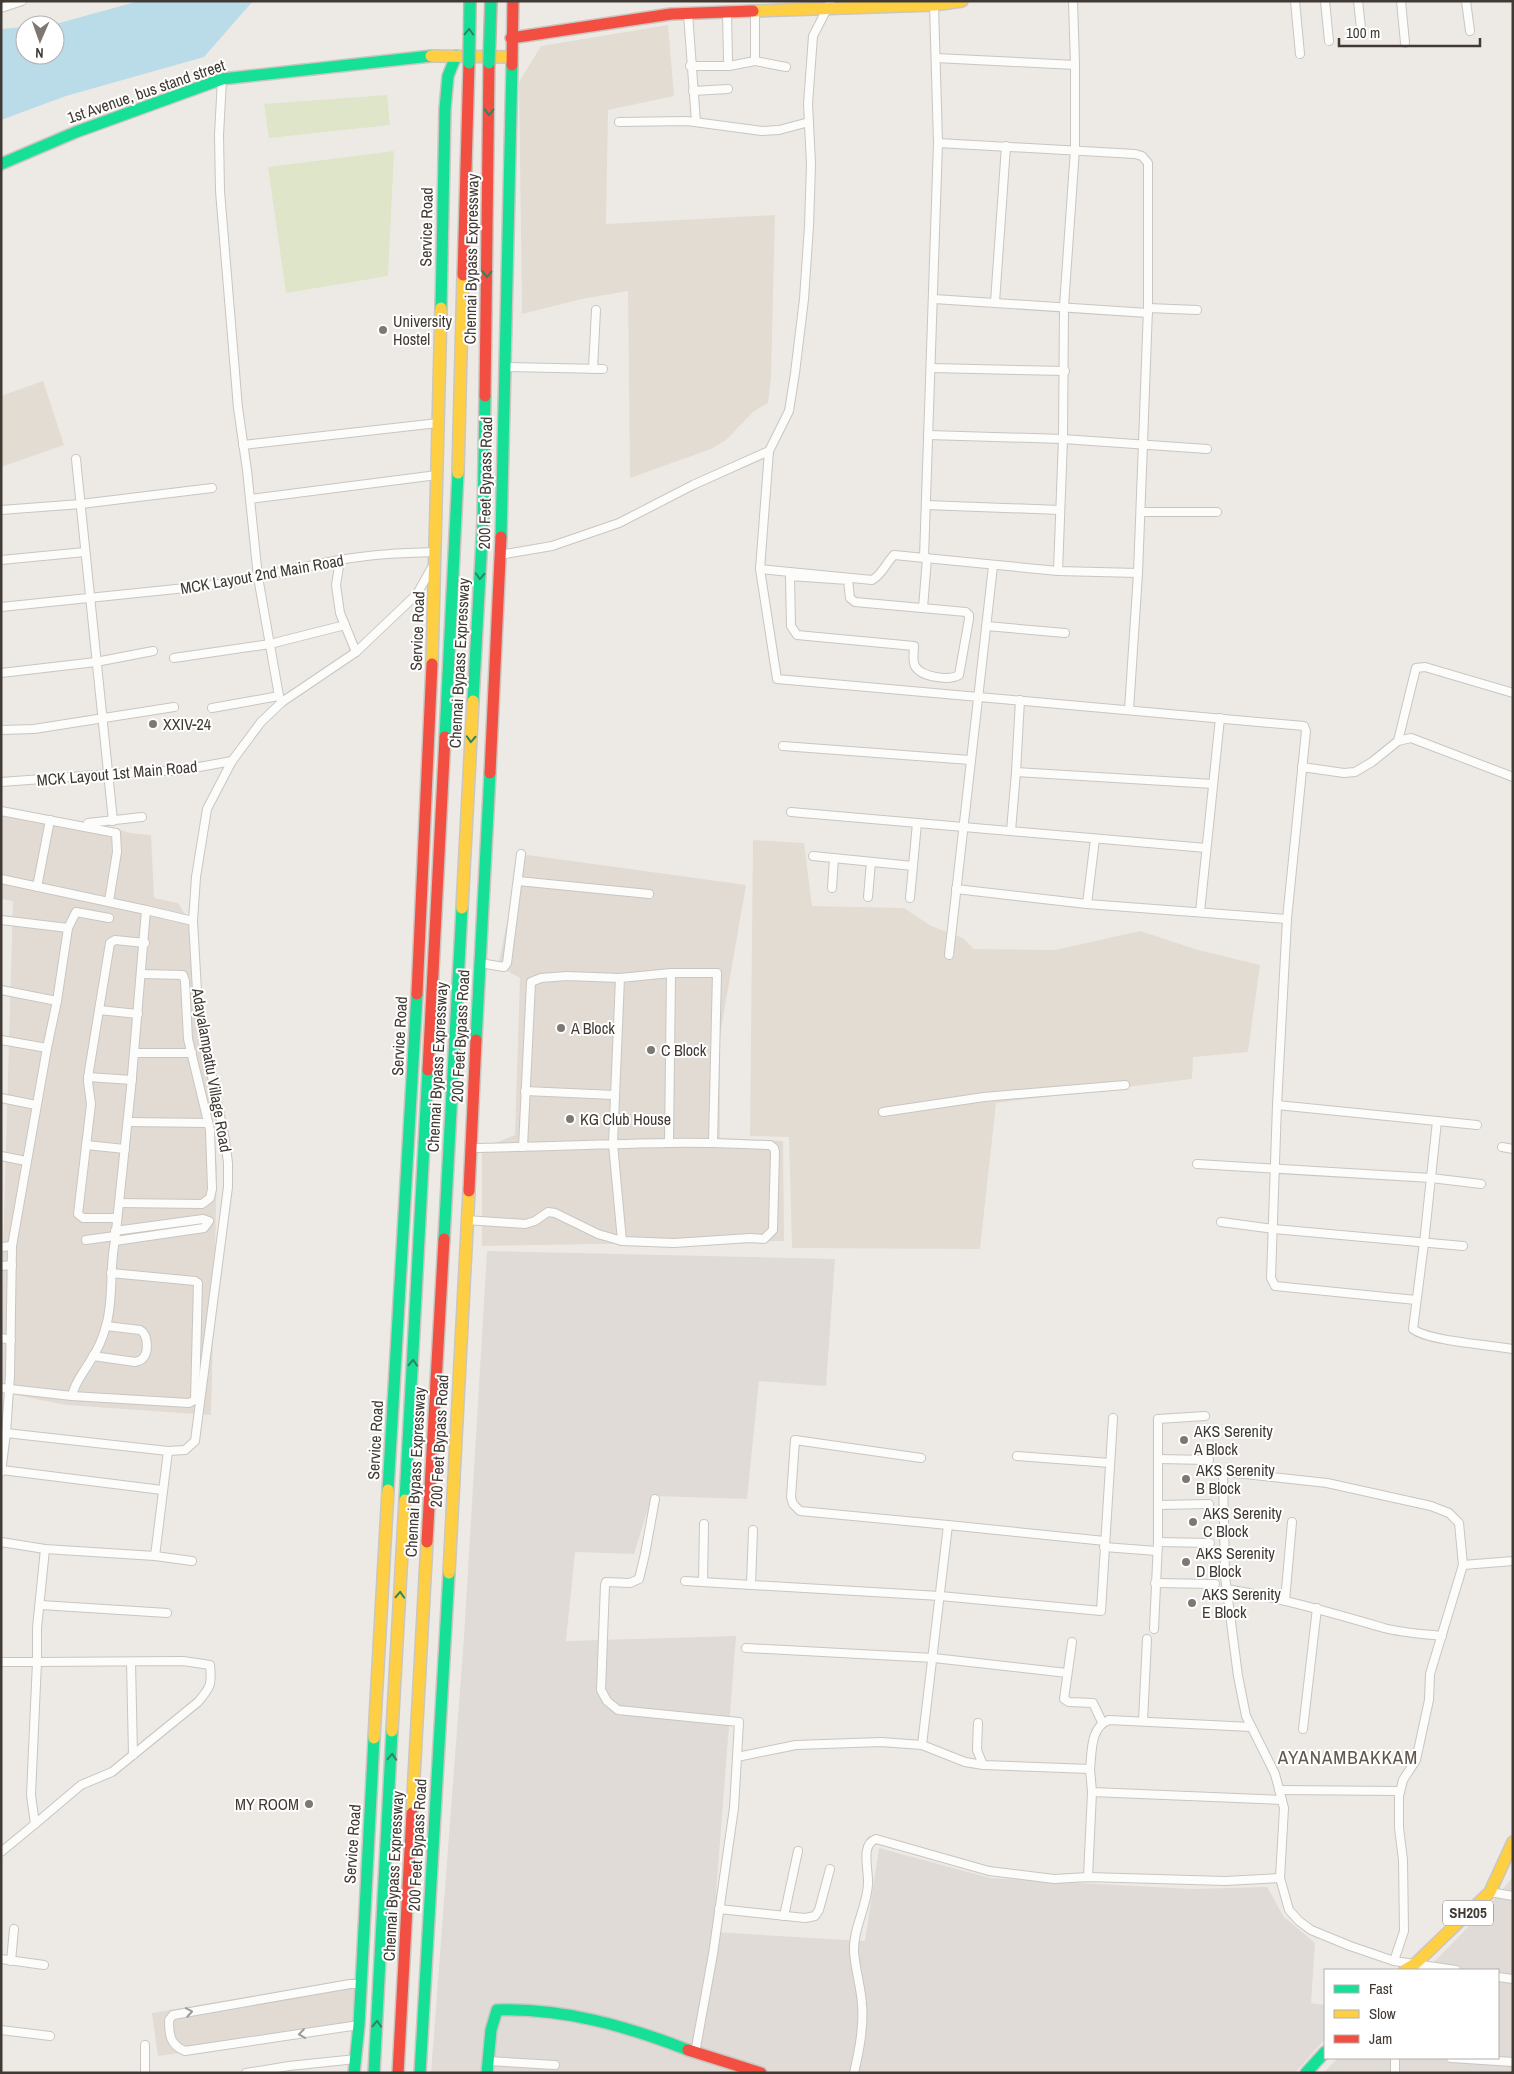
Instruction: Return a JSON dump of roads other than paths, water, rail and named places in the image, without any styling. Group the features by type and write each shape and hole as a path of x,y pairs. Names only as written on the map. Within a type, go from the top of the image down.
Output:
{"main road":[{"name":"Chennai Bypass Expressway","path":"374,2073 457,520 470,1"},
{"name":"Chennai Bypass Expressway","path":"398,2073 483,520 491,1"},
{"name":"200 Feet Bypass Road","path":"420,2073 480,963 500,552 513,1"},
{"path":"511,38 671,14 755,11 829,5 934,5 962,1"},
{"name":"1st Avenue, bus stand street","path":"1,164 76,132 222,79 426,56 456,56"},
{"path":"456,56 511,57"},
{"name":"Service Road","path":"354,2073 356,2059 354,2026 355,1984 416,1012 436,556 445,109 448,76 456,56"},
{"name":"SH205","path":"1407,1969 1415,1964 1490,1892 1513,1842"},
{"path":"487,2067 491,2030 496,2010 524,2009 604,2021 647,2034 695,2053 761,2073"},
{"path":"1306,2073 1324,2053"}],"street":[{"path":"1,8 22,1"},
{"path":"1058,571 1063,439 1064,306 1075,149 1073,1"},
{"path":"1295,1 1300,54"},
{"path":"1325,1 1329,41"},
{"path":"1358,1 1361,28"},
{"path":"1400,1 1405,43"},
{"path":"1466,1 1470,31"},
{"path":"829,5 813,36 808,104 811,164 809,217 802,318 789,411 769,452 760,569 777,679 1304,726 1306,731 1287,919 1274,1169 1274,1229 1271,1278 1275,1286 1416,1300"},
{"path":"923,608 938,143 934,5"},
{"path":"755,11 755,61"},
{"path":"727,12 728,60"},
{"path":"688,14 690,66 696,122"},
{"path":"936,58 1075,65"},
{"path":"690,66 729,66 755,61 786,67"},
{"path":"212,708 280,699 258,577 238,408 220,191 219,135 222,79"},
{"path":"693,91 728,90"},
{"path":"619,122 696,122 762,131 779,130 809,122"},
{"path":"938,143 1075,149 1134,154 1142,156 1148,163 1150,170 1148,311 1141,512 1129,710"},
{"path":"994,302 1006,146"},
{"path":"934,299 1148,311 1197,310"},
{"path":"593,369 596,310"},
{"path":"504,367 603,369"},
{"path":"931,368 1064,371"},
{"path":"243,445 438,423"},
{"path":"928,435 1143,443 1207,449"},
{"path":"500,552 505,554 552,546 619,523 693,485 769,452"},
{"path":"76,459 113,821"},
{"path":"250,499 437,475"},
{"path":"1,510 81,504 212,488"},
{"path":"926,505 1060,510"},
{"path":"1141,512 1217,512"},
{"path":"1,560 85,552"},
{"name":"MCK Layout 2nd Main Road","path":"1,607 213,585 340,560 378,555 436,556"},
{"path":"760,569 872,580 879,576 887,562 894,555 1058,571 1138,573"},
{"name":"Adayalampattu Village Road","path":"6,1433 168,1451 184,1450 195,1441 228,1187 228,1163 198,1008 193,921 196,877 207,809 232,762 280,699 356,652 418,594 436,556"},
{"path":"340,560 336,586 340,613 356,652"},
{"path":"949,955 993,566"},
{"path":"790,576 848,580 850,598 855,602 966,612 969,615 959,675 953,677 941,677 921,672 915,666 913,657 914,646 797,635 791,626 790,576"},
{"path":"174,658 270,644 345,625"},
{"path":"986,626 1065,634"},
{"path":"1,672 96,662 153,651"},
{"path":"1398,741 1416,668 1425,667 1513,693"},
{"path":"952,695 953,677"},
{"path":"1011,831 1020,700"},
{"path":"1,730 34,729 102,720 174,707"},
{"path":"1200,912 1220,718"},
{"path":"1302,767 1344,773 1355,772 1372,762 1398,741 1411,738 1513,777"},
{"path":"783,746 970,760"},
{"name":"MCK Layout 1st Main Road","path":"1,782 152,770 177,771 232,762"},
{"path":"1016,772 1213,784"},
{"path":"1,811 112,831 116,834 117,852 109,901"},
{"path":"791,812 1206,848"},
{"path":"88,823 142,818"},
{"path":"37,887 50,820"},
{"path":"910,898 916,823"},
{"path":"1087,904 1095,839"},
{"path":"480,963 504,967 507,963 521,854"},
{"path":"813,856 912,866"},
{"path":"832,888 834,858"},
{"path":"868,897 872,862"},
{"path":"1,879 109,901 193,921"},
{"path":"518,881 649,894"},
{"path":"956,889 1087,904 1287,919"},
{"path":"72,1396 74,1387 93,1356 106,1326 111,1273 110,1262 119,1203 135,1052 146,910"},
{"path":"109,918 76,912 68,928 57,1001 46,1048 12,1246 11,1340 5,1388 6,1433 1,1471 162,1490"},
{"path":"1,920 68,928"},
{"path":"117,1218 83,1218 78,1214 91,1104 88,1077 110,943 115,940 144,943"},
{"path":"523,1147 531,982 540,978 566,976 620,978 671,972 716,973 713,1143"},
{"path":"669,1142 671,972"},
{"path":"119,1203 202,1204 207,1202 212,1188 210,1130 188,1039 185,981 182,975 142,974"},
{"path":"620,978 613,1144 622,1241"},
{"path":"1,990 57,1001"},
{"path":"99,1010 138,1014"},
{"path":"1,1040 46,1048"},
{"path":"135,1052 192,1053"},
{"path":"88,1077 132,1080"},
{"path":"883,1112 984,1097 1125,1085"},
{"path":"525,1091 614,1095"},
{"path":"1,1098 36,1105"},
{"path":"1277,1105 1476,1125"},
{"path":"1437,1121 1424,1243 1412,1329 1417,1332 1513,1349"},
{"path":"128,1122 208,1123"},
{"path":"466,1220 525,1224 535,1221 548,1212 555,1213 598,1234 622,1241 674,1243 750,1238 764,1239 773,1230 774,1148 770,1145 669,1142 470,1148"},
{"path":"86,1145 125,1148"},
{"path":"1502,1147 1513,1149"},
{"path":"1,1156 26,1161"},
{"path":"1197,1164 1431,1178 1481,1184"},
{"path":"86,1240 203,1219 209,1221 224,1220"},
{"path":"1221,1222 1274,1229 1463,1246"},
{"path":"1,1247 12,1246"},
{"path":"1,1266 12,1265"},
{"path":"5,1388 72,1396 189,1403 195,1400 198,1283 195,1280 111,1273"},
{"path":"93,1356 135,1362 142,1360 145,1356 146,1337 144,1333 140,1330 106,1326"},
{"path":"1,1338 11,1340"},
{"path":"1154,1629 1158,1542 1158,1419 1205,1416"},
{"path":"685,1581 940,1596 1100,1611 1113,1418"},
{"path":"921,1458 795,1440 791,1497 793,1504 800,1511 948,1525 1157,1550"},
{"path":"155,1556 168,1451"},
{"path":"1017,1456 1110,1463"},
{"path":"1159,1459 1209,1460"},
{"path":"1394,1961 1404,1931 1403,1860 1399,1828 1400,1791 1403,1780 1416,1760 1429,1700 1430,1674 1464,1566 1459,1523 1449,1512 1432,1506 1327,1483 1226,1472 1223,1476 1227,1589 1238,1676 1246,1716 1275,1774 1284,1808 1280,1878 1289,1910 1310,1930 1350,1946 1394,1961 1449,1969"},
{"path":"655,1499 646,1554 639,1579 633,1583 606,1582 605,1585 601,1690 608,1701 618,1710 739,1722 734,1808 713,1954 695,2053"},
{"path":"1158,1505 1209,1504"},
{"path":"1285,1600 1292,1522"},
{"path":"703,1582 704,1524"},
{"path":"922,1745 934,1658 948,1525"},
{"path":"750,1585 753,1530"},
{"path":"1,1542 46,1549 155,1556 192,1561"},
{"path":"1158,1542 1210,1543"},
{"path":"35,1824 31,1795 37,1628 46,1549"},
{"path":"1464,1566 1513,1561"},
{"path":"1155,1583 1215,1584"},
{"path":"1227,1589 1285,1600 1385,1628 1442,1636"},
{"path":"41,1605 167,1614"},
{"path":"1303,1729 1317,1608"},
{"path":"1143,1721 1147,1639"},
{"path":"1072,1642 1064,1699 1069,1702 1093,1703 1102,1722"},
{"path":"746,1648 934,1658 1067,1673"},
{"path":"1,1662 183,1661 210,1665 212,1682 208,1691 198,1702 112,1772 81,1785 1,1852"},
{"path":"131,1662 133,1755"},
{"path":"1088,1877 1092,1792 1090,1769 1096,1731 1102,1722 1109,1720 1143,1721 1251,1727"},
{"path":"978,1723 977,1750 983,1765"},
{"path":"737,1757 796,1745 881,1742 922,1745 965,1762 983,1765 1090,1769"},
{"path":"1279,1790 1400,1791"},
{"path":"1092,1792 1282,1800"},
{"path":"854,2073 862,2030 862,2005 854,1950 868,1884 869,1843 876,1839 988,1871 1020,1876 1054,1879 1088,1877 1225,1881 1280,1878"},
{"path":"784,1916 798,1851"},
{"path":"719,1909 805,1918 815,1916 819,1910 830,1869"},
{"path":"1490,1892 1513,1896"},
{"path":"11,1961 14,1928"},
{"path":"1,1960 44,1965"},
{"path":"1499,1977 1513,1979"},
{"path":"354,2026 185,2051 177,2048 172,2042 169,2020 173,2015 355,1984"},
{"path":"1,2030 50,2036"},
{"path":"145,2045 145,2073"},
{"path":"246,2073 356,2059"},
{"path":"1395,2059 1395,2073"},
{"path":"1466,2059 1513,2062"},
{"path":"487,2067 555,2065"}],"water":[{"path":"139,1 253,1 204,57 66,96 1,120 1,29 15,28 15,65 65,65 65,21"}],"place":[{"name":"University Hostel","path":"383,330"},
{"name":"XXIV-24","path":"153,724"},
{"name":"A Block","path":"561,1028"},
{"name":"C Block","path":"651,1050"},
{"name":"KG Club House","path":"570,1119"},
{"name":"AKS Serenity A Block","path":"1184,1440"},
{"name":"AKS Serenity B Block","path":"1186,1479"},
{"name":"AKS Serenity C Block","path":"1193,1522"},
{"name":"AKS Serenity D Block","path":"1186,1562"},
{"name":"AKS Serenity E Block","path":"1192,1603"},
{"name":"MY ROOM","path":"309,1804"}],"district":[{"name":"AYANAMBAKKAM","path":"1348,1757"}]}
